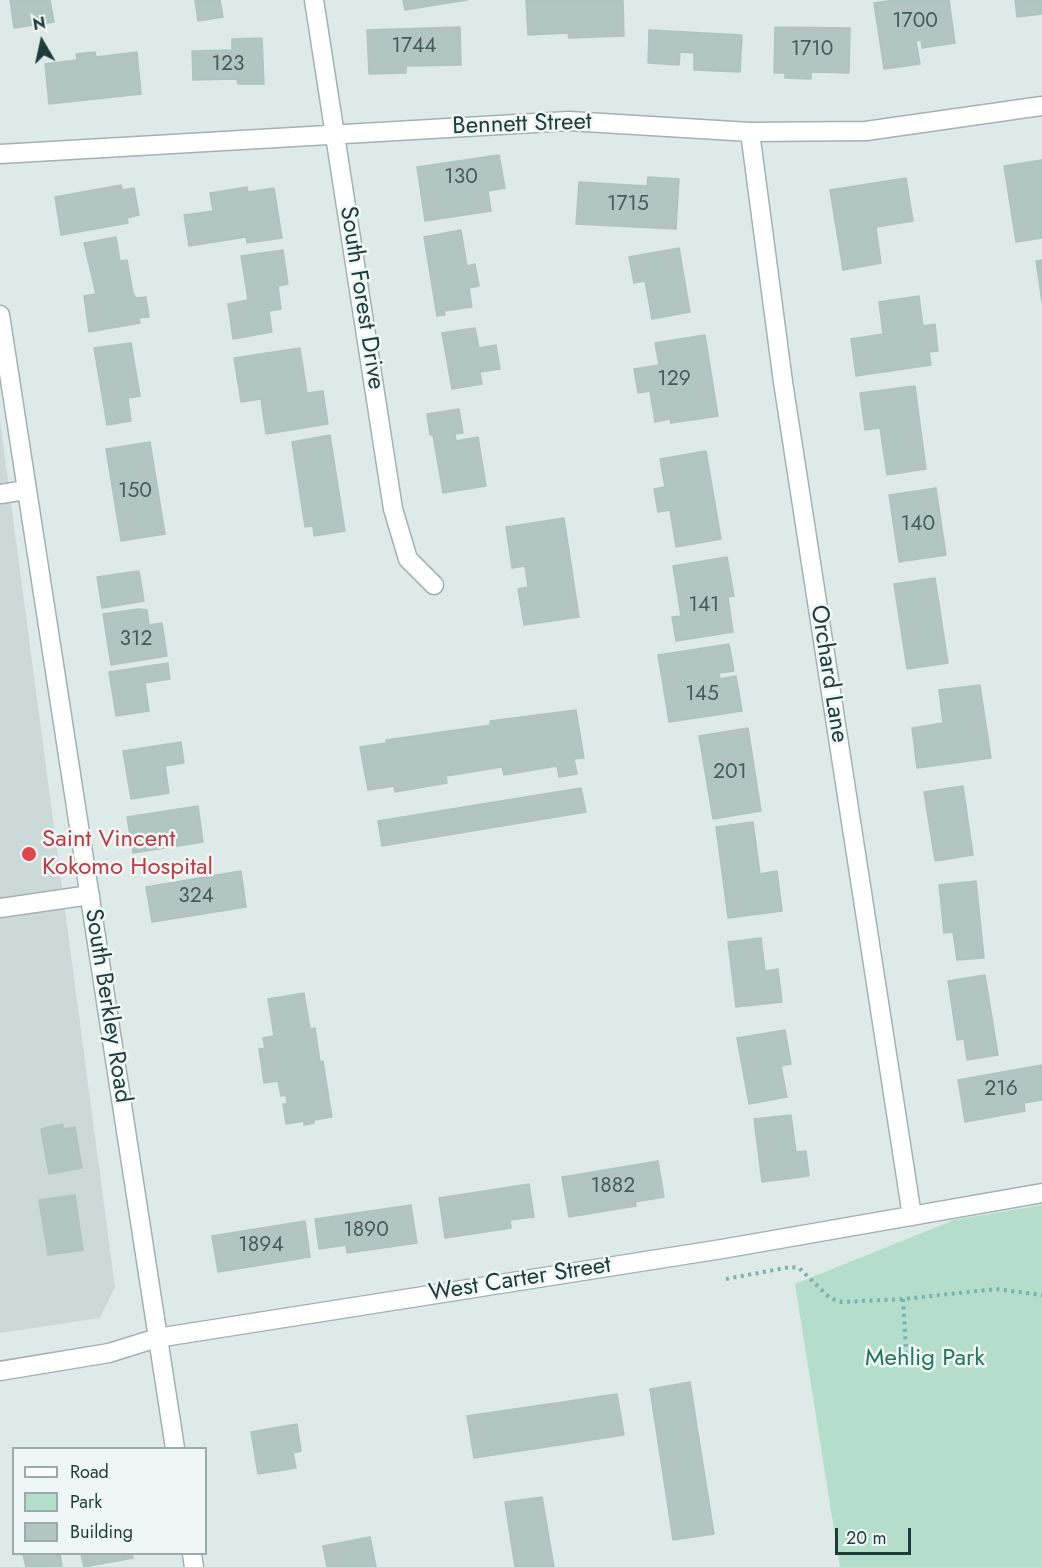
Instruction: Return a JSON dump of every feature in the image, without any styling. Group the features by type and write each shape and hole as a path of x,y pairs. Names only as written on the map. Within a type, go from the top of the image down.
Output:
{"street":[{"name":"South Forest Drive","path":"314,0 393,509 408,560 434,585"},
{"name":"Bennett Street","path":"0,154 569,121 750,132 866,131 1042,106"},
{"name":"Orchard Lane","path":"750,132 783,382 912,1216"},
{"name":"South Berkley Road","path":"0,315 175,1447"},
{"path":"0,494 26,490"},
{"path":"0,908 90,895"},
{"name":"West Carter Street","path":"0,1371 109,1353 157,1338 722,1249 1042,1193"}],"path":[{"path":"726,1279 790,1267 799,1268 830,1298 842,1302 903,1299 996,1289 1042,1294"},
{"path":"903,1299 907,1367"}],"shaded area":[{"name":"Saint Vincent Kokomo Hospital","path":"0,420 115,1287 100,1318 0,1333"}],"green space":[{"name":"Mehlig Park","path":"1042,1205 1042,1567 840,1567 795,1284 954,1220"}],"building":[{"path":"10,0 50,0 54,22 14,28"},
{"path":"195,0 220,0 223,17 198,21"},
{"path":"403,0 467,0 405,10"},
{"path":"526,0 623,0 624,36 569,38 568,33 528,35"},
{"path":"894,0 949,0 955,43 922,48 921,40 916,41 920,64 884,69 874,3"},
{"path":"1015,0 1042,0 1042,14 1017,17"},
{"path":"460,27 461,65 406,66 406,73 369,74 367,30"},
{"path":"775,27 850,28 849,73 811,72 811,79 785,78 785,73 774,73"},
{"path":"649,30 742,35 740,72 694,70 694,53 680,52 679,65 648,63"},
{"path":"262,38 264,84 238,84 237,79 193,80 192,51 232,50 232,39"},
{"path":"95,52 96,57 137,52 141,94 49,104 45,64 77,60 76,54"},
{"path":"499,155 505,188 488,191 491,211 425,221 417,167"},
{"path":"1042,160 1042,238 1016,242 1004,166"},
{"path":"648,177 679,179 676,229 576,224 579,182 647,186"},
{"path":"906,178 913,221 876,227 881,263 843,270 830,190"},
{"path":"121,185 122,190 134,188 139,215 127,218 128,223 61,235 55,197"},
{"path":"247,187 248,192 274,188 282,238 247,243 246,237 189,246 184,215 213,211 210,193"},
{"path":"461,230 467,266 475,264 479,286 469,288 472,307 444,311 445,315 437,316 424,237"},
{"path":"116,237 120,261 127,260 133,293 136,298 146,297 149,317 139,318 140,323 89,332 84,296 96,294 84,243"},
{"path":"679,248 690,312 652,319 645,281 634,283 629,257"},
{"path":"283,250 288,284 278,286 281,309 269,311 272,332 233,339 228,304 248,300 241,256"},
{"path":"1042,260 1042,302 1036,261"},
{"path":"919,296 923,326 935,324 938,351 929,352 931,365 856,376 851,339 883,334 879,302"},
{"path":"475,328 479,348 496,345 500,369 480,372 482,384 452,389 442,333"},
{"path":"705,335 718,416 671,423 670,419 655,422 650,391 638,393 634,369 659,365 655,343"},
{"path":"131,343 140,396 128,398 131,421 107,425 94,348"},
{"path":"300,348 307,393 323,391 328,424 266,434 261,399 241,402 234,358"},
{"path":"915,386 926,469 887,475 880,428 865,430 860,393"},
{"path":"459,409 463,433 455,434 456,441 478,437 486,486 443,493 427,414"},
{"path":"330,435 345,531 314,536 313,526 305,527 292,442"},
{"path":"150,442 165,534 121,541 106,449"},
{"path":"706,451 721,539 676,547 670,510 658,512 654,489 665,487 660,459"},
{"path":"936,488 946,555 899,562 889,495"},
{"path":"564,518 579,617 524,625 518,589 528,587 525,566 512,568 506,527"},
{"path":"727,557 734,596 728,597 733,632 676,641 672,617 681,616 673,566"},
{"path":"139,571 144,601 102,608 97,577"},
{"path":"935,578 948,663 907,669 894,584"},
{"path":"138,609 147,610 149,625 162,623 167,656 111,665 103,614"},
{"path":"729,644 734,671 719,673 720,679 736,676 742,711 669,722 658,655"},
{"path":"168,663 170,679 145,683 149,711 116,716 109,672"},
{"path":"980,685 991,758 917,768 912,728 943,723 939,690"},
{"path":"576,710 584,758 574,759 577,774 559,777 557,766 504,775 502,767 446,776 447,783 395,792 394,786 368,790 360,747 386,743 386,740 491,725 490,721"},
{"path":"748,728 761,811 713,819 699,736"},
{"path":"181,742 184,763 165,766 169,793 131,799 123,751"},
{"path":"963,786 973,855 935,861 924,792"},
{"path":"581,788 586,812 382,846 378,821"},
{"path":"198,806 203,842 133,853 127,817"},
{"path":"753,822 760,874 777,871 782,911 728,918 716,827"},
{"path":"241,871 246,907 152,922 146,887"},
{"path":"976,881 984,958 957,960 953,932 944,933 939,885"},
{"path":"761,938 765,971 778,969 782,1002 736,1007 728,942"},
{"path":"985,975 998,1055 967,1060 964,1039 957,1040 948,981"},
{"path":"304,993 310,1029 315,1028 320,1062 323,1061 332,1117 314,1120 314,1123 304,1125 304,1121 286,1124 283,1104 287,1104 286,1095 281,1096 278,1081 264,1083 259,1049 265,1048 263,1038 274,1036 268,999"},
{"path":"785,1030 791,1064 781,1066 787,1097 749,1104 737,1038"},
{"path":"1042,1065 1042,1100 1024,1103 1025,1111 965,1122 958,1080"},
{"path":"791,1115 796,1152 806,1151 809,1176 762,1182 754,1119"},
{"path":"63,1124 63,1129 75,1127 82,1168 49,1174 41,1129"},
{"path":"658,1161 664,1197 635,1202 636,1206 569,1217 562,1177"},
{"path":"529,1184 534,1217 510,1220 511,1228 445,1238 439,1198"},
{"path":"75,1195 83,1250 48,1255 39,1200"},
{"path":"411,1205 417,1243 347,1253 346,1245 319,1249 315,1219"},
{"path":"305,1221 310,1257 218,1272 212,1236"},
{"path":"690,1382 714,1534 673,1540 650,1389"},
{"path":"617,1394 624,1435 474,1458 467,1416"},
{"path":"297,1424 301,1451 293,1453 296,1468 258,1474 251,1432"},
{"path":"542,1497 554,1567 515,1567 505,1502"},
{"path":"370,1537 376,1567 327,1567 323,1546"},
{"path":"23,1555 60,1555 62,1566 26,1567"},
{"path":"81,1555 132,1555 133,1558 84,1567"}],"place":[{"name":"Saint Vincent Kokomo Hospital","path":"29,854"}]}
